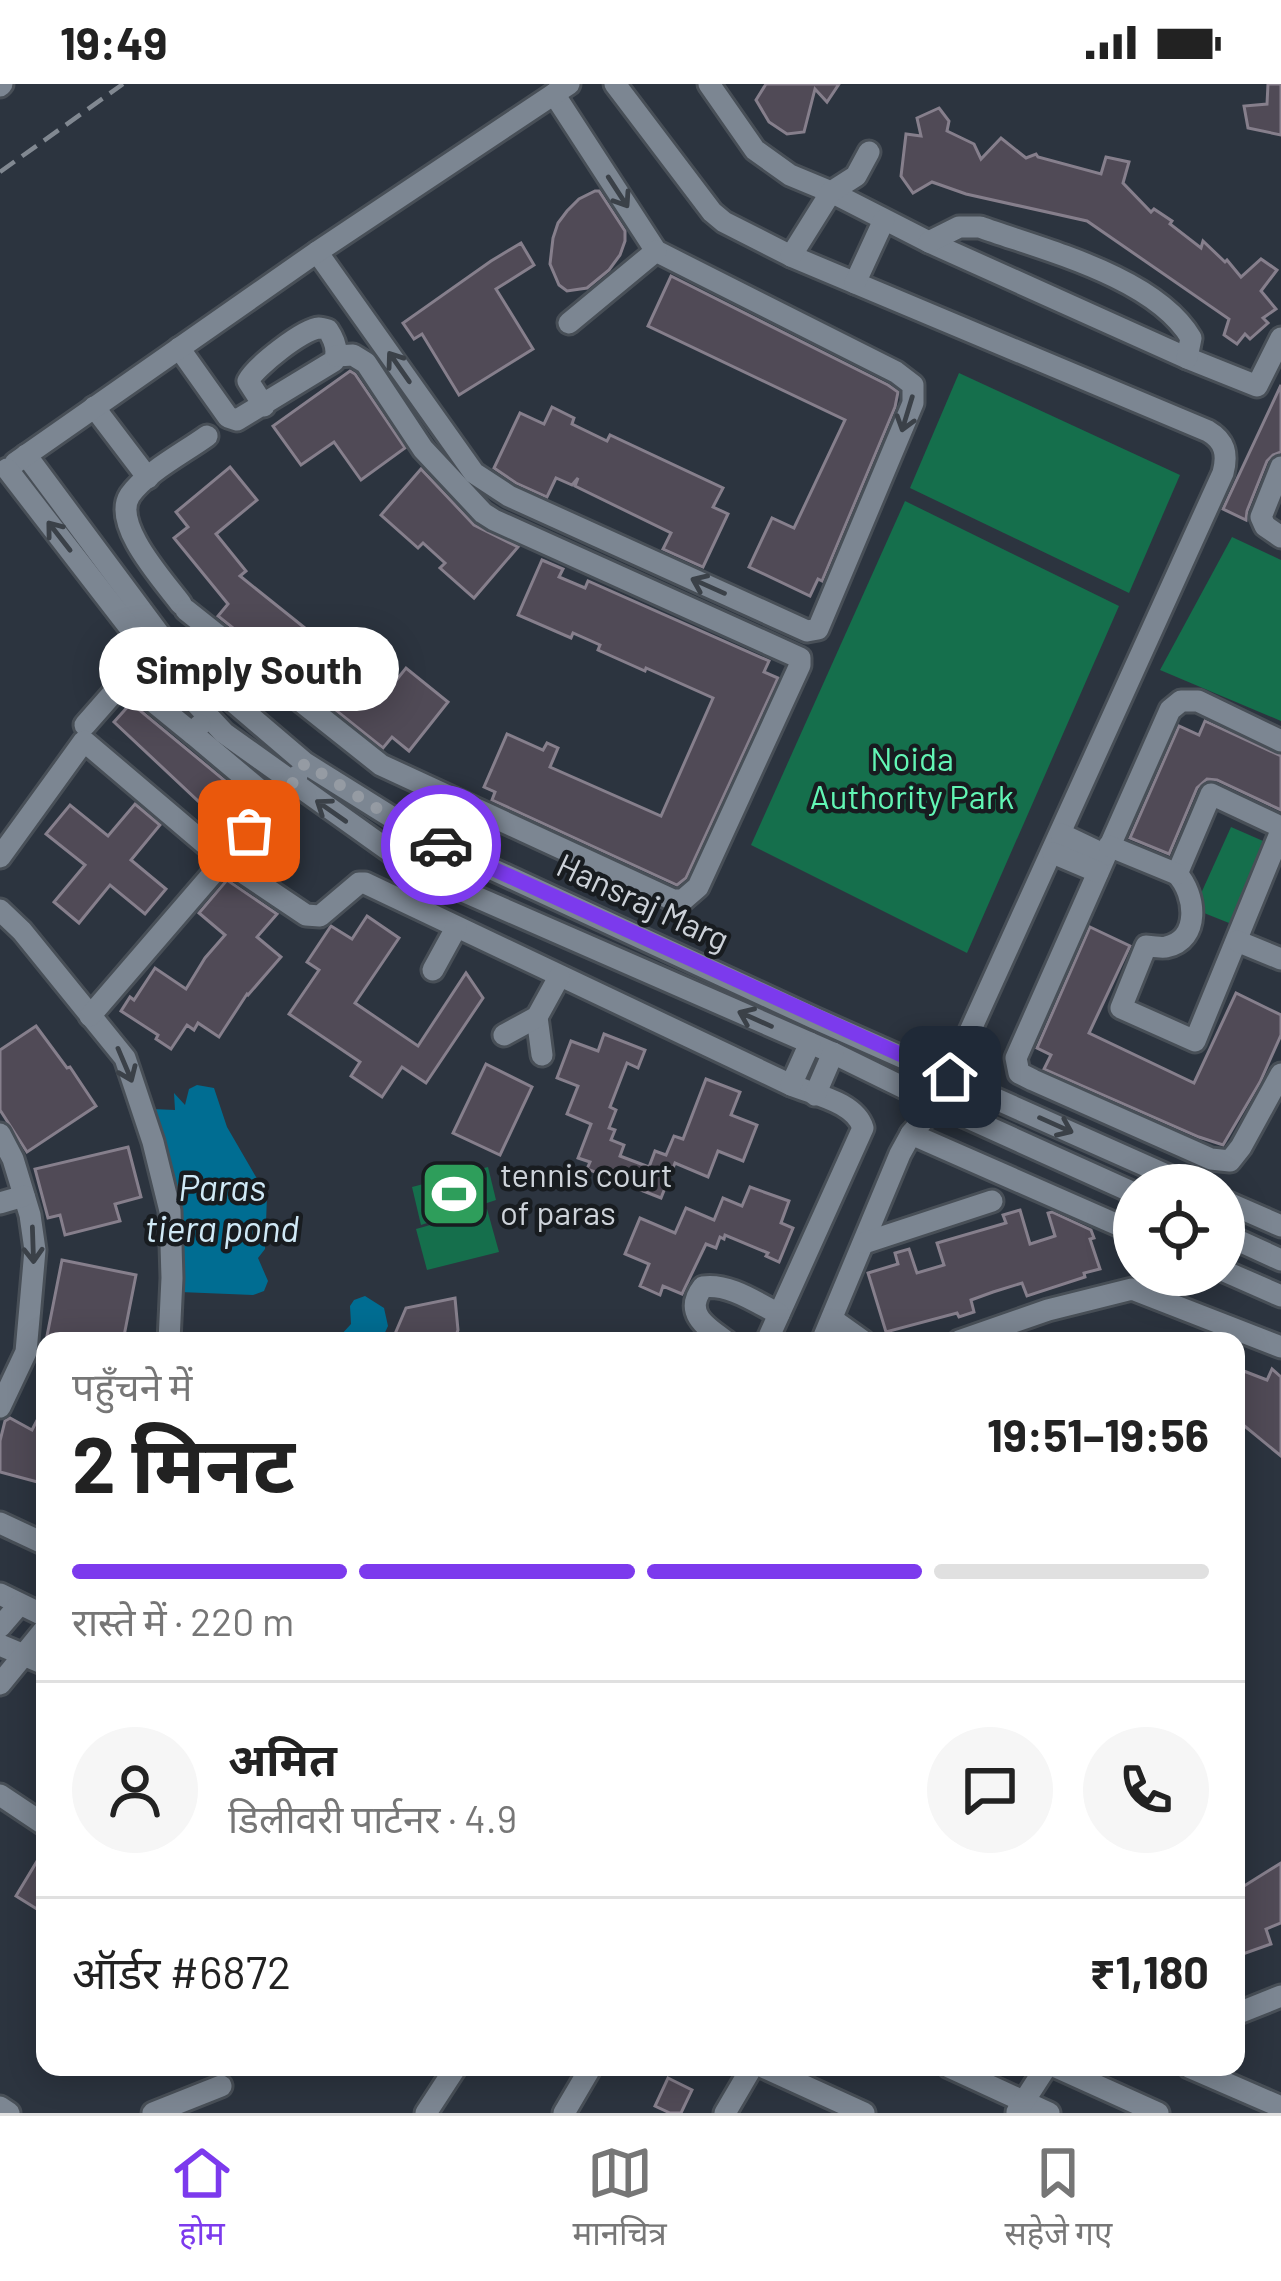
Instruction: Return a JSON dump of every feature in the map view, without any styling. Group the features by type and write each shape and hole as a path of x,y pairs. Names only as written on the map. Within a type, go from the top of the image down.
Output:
{"street":[{"path":"615,84 724,222 791,256 1208,430 1224,446 1223,472 1057,843 937,1104 900,1154 826,1332"},
{"path":"709,84 755,150 790,175 1187,358 1257,386 1281,338"},
{"path":"3,471 317,252 561,89 656,250 896,372 913,385 913,403 818,629 807,631 509,496 474,473 317,252"},
{"path":"791,256 831,192 856,176 868,152"},
{"path":"855,283 884,220"},
{"path":"928,242 959,227 980,227 1134,286 1185,328 1191,338 1187,358"},
{"path":"569,323 656,250"},
{"path":"179,348 232,420 264,406 329,365 336,356 328,330 315,328 305,333 253,370 248,381 264,406"},
{"path":"207,436 148,478 125,508 129,527 183,607 374,760 439,794 673,900 683,900 698,887 800,658 494,520 423,448 366,364 353,355 336,356"},
{"path":"94,407 148,478"},
{"name":"Hansraj Marg","path":"26,455 168,646 305,763 425,838 1143,1164"},
{"path":"1281,467 1261,517 1281,537"},
{"name":"Hansraj Marg","path":"3,471 150,654 224,733 418,872 833,1053 1113,1184"},
{"path":"85,725 126,681 274,803"},
{"path":"1230,1161 1211,1159 1019,1072 1016,1058 1170,710 1180,701 1198,700 1281,741"},
{"path":"193,734 208,716"},
{"path":"0,857 84,741 224,860 313,917 327,912 362,883 856,1113 863,1128 771,1332"},
{"path":"90,1016 292,784 305,763"},
{"path":"425,838 439,794"},
{"path":"1057,843 1177,874 1185,882 1192,898 1190,928 1181,940 1165,948 1146,946 1121,1008 1196,1041 1281,829 1211,794 1177,874"},
{"path":"0,910 124,1058 170,1211 177,1332"},
{"path":"433,970 456,928"},
{"path":"1238,940 1281,959"},
{"path":"504,1035 538,1017 560,977"},
{"path":"538,1017 542,1054"},
{"path":"791,1085 809,1043"},
{"path":"815,1095 833,1053"},
{"path":"1228,1164 1279,1088"},
{"path":"0,1134 30,1215 35,1250 26,1352 0,1407"},
{"path":"911,1135 1113,1223"},
{"path":"0,1203 24,1196"},
{"path":"864,1243 992,1201"},
{"path":"1245,1210 1281,1226"},
{"path":"1245,1244 1281,1260"},
{"path":"1245,1280 1281,1296"},
{"path":"714,1332 697,1315 695,1303 703,1287 710,1285 779,1315"},
{"path":"985,1332 1132,1289 1242,1332"},
{"path":"832,1319 850,1332"},
{"path":"1245,1333 1281,1347"},
{"path":"0,1522 36,1540"},
{"path":"0,1628 9,1599"},
{"path":"0,1645 34,1660"},
{"path":"0,1684 34,1660"},
{"path":"0,1795 36,1820"},
{"path":"1245,2010 1281,1996"},
{"path":"426,2113 449,2076"},
{"path":"564,2113 587,2076"},
{"path":"725,2113 747,2076"},
{"path":"783,2076 864,2113"},
{"path":"965,2076 1021,2107 1049,2113"},
{"path":"1021,2107 1040,2076"},
{"path":"1076,2076 1158,2113"},
{"path":"1210,2076 1281,2107"},
{"path":"153,2113 221,2086"},
{"path":"0,2108 8,2113"}],"green space":[{"path":"959,373 1180,475 1129,593 910,488"},
{"name":"Noida Authority Park","path":"905,501 1119,606 967,953 751,845"},
{"path":"1232,537 1281,560 1281,721 1160,670"},
{"path":"1231,827 1270,844 1234,925 1194,909"},
{"name":"tennis court of paras","path":"488,1167 496,1200 421,1225 412,1187"},
{"path":"487,1209 499,1252 427,1270 416,1229"}],"water":[{"name":"Paras tiera pond","path":"197,1085 214,1088 227,1127 267,1196 265,1249 258,1258 268,1281 264,1291 253,1295 180,1292 152,1109 175,1110 174,1093 185,1105 189,1089"},
{"path":"365,1296 384,1308 385,1332 344,1332 351,1324 354,1300"}],"building":[{"path":"766,84 839,84 827,102 815,89 804,132 787,134 769,122 756,100"},
{"path":"1268,84 1281,84 1281,135 1248,128 1244,106 1267,104"},
{"path":"939,108 949,121 947,131 974,144 981,159 1001,138 1026,158 1036,154 1101,174 1106,157 1129,162 1123,183 1151,212 1154,209 1172,221 1201,248 1203,241 1241,277 1261,259 1277,270 1261,291 1276,309 1263,318 1268,323 1250,339 1245,334 1237,344 1224,335 1229,319 1087,221 932,182 913,193 901,176 906,134 921,136 917,118"},
{"path":"595,191 625,231 625,241 609,270 587,288 567,291 550,264 553,238 567,211"},
{"path":"521,243 534,265 496,289 533,349 459,395 422,334 414,339 403,323"},
{"path":"671,276 898,392 822,581 818,579 810,596 749,567 772,518 794,528 845,420 648,326"},
{"path":"350,371 405,448 361,480 334,442 301,465 273,426"},
{"path":"1281,385 1281,452 1267,461 1246,520 1223,509"},
{"path":"552,407 574,418 572,424 607,441 610,435 723,488 713,507 728,514 703,567 663,549 671,533 575,486 578,478 572,485 556,478 547,497 494,468 520,413 544,424"},
{"path":"230,467 257,500 216,534 246,571 240,576 386,693 406,668 448,702 409,751 392,737 383,748 218,616 228,604 174,538 188,527 176,512"},
{"path":"421,469 474,525 518,547 474,598 440,568 445,563 423,543 418,548 381,515"},
{"path":"542,560 563,569 559,577 585,588 588,581 769,661 764,672 778,678 686,878 677,885 492,800 495,792 484,787 507,734 543,750 547,743 558,748 550,767 661,816 713,698 598,650 600,645 573,633 571,638 518,615"},
{"path":"131,703 253,804 230,831 114,722"},
{"path":"1205,721 1281,756 1281,810 1207,779 1197,788 1169,854 1130,838 1179,726 1199,735"},
{"path":"135,804 160,825 131,860 166,889 145,914 110,885 79,923 54,902 85,865 46,834 70,805 108,836"},
{"path":"227,880 277,914 257,937 281,957 247,994 219,1037 198,1023 194,1030 187,1025 171,1049 121,1011 155,968 186,989 225,935 199,913"},
{"path":"367,916 399,938 355,1003 418,1046 466,973 483,998 426,1083 402,1067 382,1097 351,1076 360,1062 289,1014 319,970 307,962 331,926 352,939"},
{"path":"1090,927 1130,946 1089,1033 1194,1083 1236,993 1281,1015 1281,1035 1223,1145 1044,1069 1051,1055 1037,1048"},
{"path":"36,1026 96,1106 27,1152 0,1110 0,1050"},
{"path":"604,1034 645,1050 638,1068 627,1063 610,1107 616,1110 609,1128 615,1130 611,1140 624,1145 620,1156 649,1167 655,1151 666,1155 674,1136 683,1139 706,1079 740,1092 731,1115 757,1125 743,1161 718,1151 708,1177 675,1163 661,1198 587,1169 590,1162 578,1158 591,1124 567,1114 578,1086 557,1078 571,1041 598,1051"},
{"path":"486,1064 532,1087 500,1155 453,1133"},
{"path":"128,1147 141,1197 115,1204 120,1221 65,1235 60,1215 48,1218 35,1169"},
{"path":"750,1187 789,1201 781,1223 793,1228 779,1262 725,1235 716,1248 706,1244 682,1294 663,1286 660,1295 640,1286 649,1264 625,1254 640,1218 675,1233 686,1208 714,1220 723,1198 742,1206"},
{"path":"1020,1210 1030,1244 1055,1236 1048,1213 1052,1212 1091,1230 1100,1269 1027,1296 1022,1283 971,1300 974,1312 886,1332 868,1273 898,1264 895,1253 909,1249 917,1273 944,1265 937,1243 1006,1223 1003,1215"},
{"path":"62,1260 136,1275 125,1332 48,1332"},
{"path":"455,1298 457,1332 396,1332 406,1308"},
{"path":"1272,1369 1281,1377 1281,1456 1245,1426 1245,1371 1267,1380"},
{"path":"10,1418 32,1430 36,1422 36,1482 0,1472 5,1421"},
{"path":"36,1863 36,1908 16,1896"},
{"path":"1281,1863 1281,1923 1266,1929 1271,1944 1245,1953 1245,1885"},
{"path":"668,2078 692,2090 681,2113 655,2106"}],"railway":[{"path":"0,172 123,84"}],"way so far":[{"path":"249,831 305,763 441,845"}],"place":[{"name":"Simply South","path":"249,831"},
{"name":"tennis court of paras","path":"454,1194"}],"route":[{"path":"441,845 950,1077"}]}
